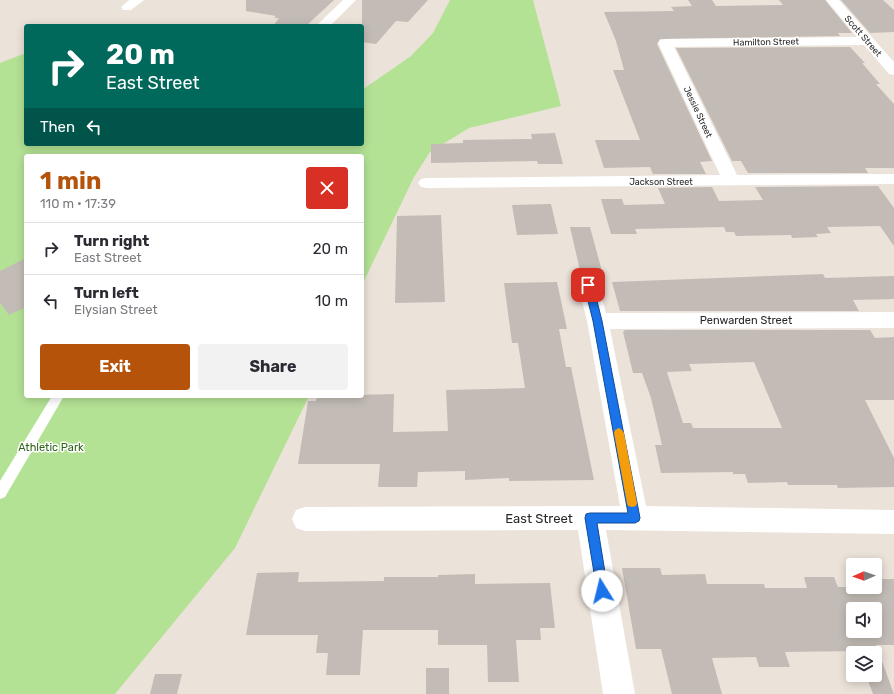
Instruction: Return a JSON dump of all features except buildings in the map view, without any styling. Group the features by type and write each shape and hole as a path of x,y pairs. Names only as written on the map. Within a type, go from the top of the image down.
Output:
{"street":[{"path":"127,7 138,0"},
{"path":"325,24 350,0"},
{"name":"Scott Street","path":"832,0 894,71"},
{"name":"Hamilton Street","path":"665,43 867,41"},
{"name":"Jessie Street","path":"665,43 731,181"},
{"name":"Jackson Street","path":"427,183 894,179"},
{"path":"588,285 598,321 635,518"},
{"name":"Penwarden Street","path":"598,321 894,320"},
{"path":"590,518 619,694"},
{"name":"East Street","path":"305,519 635,518 894,522"}],"lane":[{"path":"0,493 57,398"}],"green space":[{"name":"Athletic Park","path":"450,0 533,0 561,106 469,128 430,152 414,177 364,281 364,154 24,154 24,398 308,398 235,548 115,694 0,694 0,63 24,54 24,146 364,146 364,89 411,56 433,33"}],"slow traffic":[{"path":"619,433 632,503"}],"route":[{"path":"588,285 598,321 635,518 590,518 602,591"}]}
